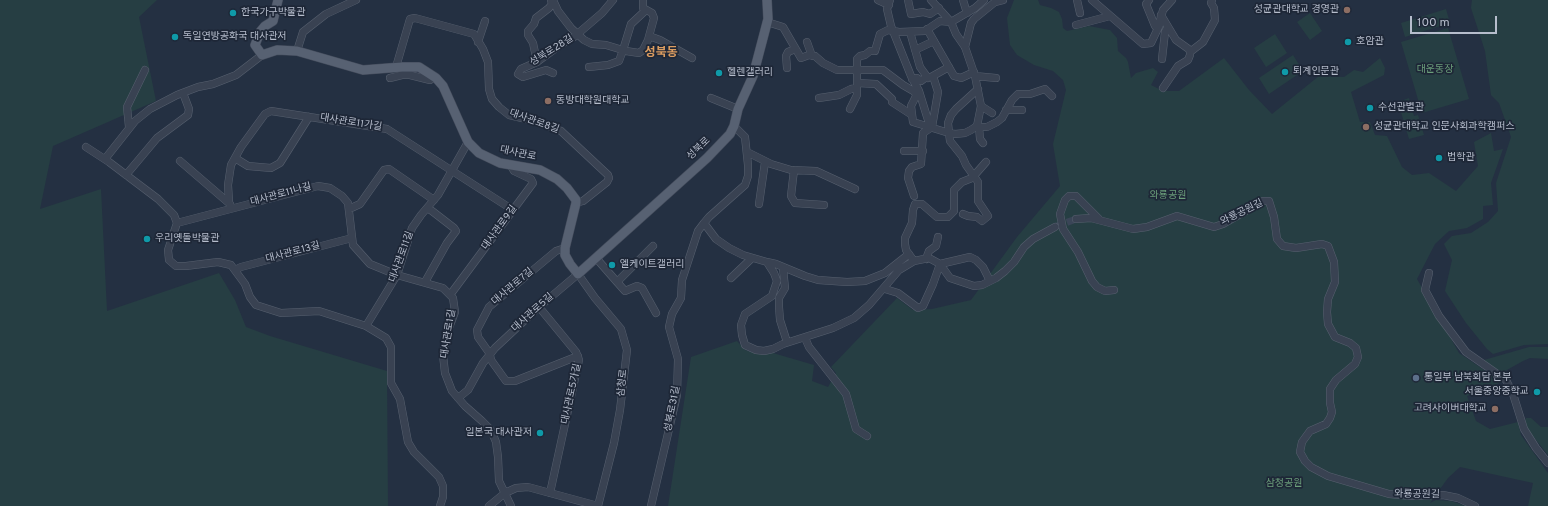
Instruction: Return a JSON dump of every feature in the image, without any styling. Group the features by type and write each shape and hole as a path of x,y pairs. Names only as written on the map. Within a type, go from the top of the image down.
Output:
{"main road":[{"path":"262,55 256,45 260,32 265,26 273,21 278,0"},
{"name":"성북로","path":"578,274 707,158 726,138 734,126 738,109 753,76 768,22 767,0"},
{"name":"대사관로","path":"262,55 277,50 297,51 363,70 396,67 419,68 435,77 446,89 468,142 479,153 500,163 540,170 557,179 570,191 576,203"},
{"path":"576,203 563,248 565,255 578,274"}],"street":[{"path":"297,51 303,32 326,14 356,0"},
{"path":"552,0 558,11 578,35 592,44 606,44 639,53 643,50 654,18 652,13 643,8 643,0"},
{"path":"537,62 533,43 528,35 528,31 534,24 536,18 549,8 552,4 552,0"},
{"name":"성북로28길","path":"553,73 546,70 526,77 518,74 521,69 537,62 578,35 602,13 613,0"},
{"path":"878,0 889,2 887,9 893,31 912,79 919,91 928,120 932,127"},
{"path":"908,0 911,14 923,12 930,14 939,8"},
{"path":"931,0 951,22 965,47 978,89 981,106 978,126 980,140 982,143"},
{"path":"963,0 967,13"},
{"path":"850,109 857,95 858,59 860,56 865,55 870,51 875,51 880,34 888,30 910,32 925,31 940,21 951,22 967,13 984,0"},
{"path":"965,47 971,23 974,19 996,2 1003,0"},
{"path":"1077,0 1080,14"},
{"path":"1092,0 1142,44 1151,43 1160,24 1161,15"},
{"path":"1149,0 1146,4 1155,26 1172,0"},
{"path":"1163,88 1178,66 1188,60 1190,52 1203,42 1215,20 1214,8 1211,3 1212,0"},
{"path":"589,67 608,65 618,61 624,50 631,24 646,10"},
{"path":"1161,15 1176,40 1190,50 1190,52"},
{"path":"1076,25 1110,16"},
{"name":"대사관로8길","path":"396,67 410,19 416,18 474,34 488,62 489,89 492,99 499,108 509,115 539,122 561,131 608,174 609,178 607,182 583,201 576,203"},
{"path":"478,42 485,21"},
{"path":"768,22 783,27 801,58 812,56 837,70 883,70 915,92 916,96 912,106 913,122 949,133 965,133 978,126 987,127 997,122 1002,118 1012,100 1018,94 1030,94 1045,89 1052,96"},
{"path":"1162,59 1165,32 1168,27"},
{"path":"927,29 954,76 961,78 974,74 996,78"},
{"path":"910,32 920,67 931,77 938,92 932,127 923,133 921,164 912,167 909,171 908,178 914,196"},
{"path":"649,36 660,40 692,58"},
{"path":"915,50 934,41"},
{"path":"807,42 812,56"},
{"path":"787,68 786,56 788,52 795,49"},
{"path":"105,159 129,127 150,109 198,87 213,84 236,75 262,55"},
{"path":"912,79 917,78 921,81 949,67"},
{"path":"129,127 127,107 145,70"},
{"path":"390,78 410,75 430,80 435,77"},
{"path":"819,98 839,95 857,86 876,84 892,99 892,102 912,115"},
{"path":"963,214 977,217 982,221 988,216 978,201 978,182 962,156 950,141 948,123 951,115 956,109 978,89"},
{"path":"126,175 157,138 188,115 189,109 183,93"},
{"path":"711,98 738,109"},
{"path":"981,106 992,113"},
{"path":"1006,110 1022,110"},
{"name":"대사관로11가길","path":"229,201 228,185 231,165 241,147 265,114 270,111 387,128 452,170"},
{"name":"대사관로11가길","path":"235,158 248,166 271,168 280,163 309,117"},
{"name":"성북로31길","path":"651,506 677,395 678,358 669,327 672,314 681,298 682,280 698,231 709,217 745,185 748,176 745,136 734,126"},
{"name":"대사관로11길","path":"366,326 397,275 412,228 434,200 468,142"},
{"path":"86,147 105,159 158,199 174,215 177,222 168,250 170,260 176,266 218,262 230,265 245,284 250,297 256,305 281,313 319,311 366,326 386,338 390,347 391,383 400,400 408,442 414,452 439,477 443,486 443,497 440,506"},
{"path":"904,151 923,151"},
{"path":"747,152 765,162 794,170 816,171 855,189"},
{"path":"180,161 229,201 232,208"},
{"path":"759,204 765,162"},
{"path":"914,261 906,250 905,238 912,223 915,204 922,204 937,217 948,216 954,211 954,190 962,182 972,178 986,162"},
{"name":"대사관로9길","path":"450,295 533,183 531,179 514,171 511,166"},
{"path":"349,209 360,204 384,170 389,169 434,200"},
{"path":"452,170 513,210"},
{"path":"794,170 791,196 795,203 824,205"},
{"name":"대사관로11나길","path":"177,222 318,186 330,188 342,196 348,203 353,245 370,264 397,275"},
{"path":"1101,221 1076,196 1069,196 1065,200 1060,214 1063,229 1078,252 1092,281 1097,287 1105,291 1114,290"},
{"name":"와룡공원길","path":"1101,221 1133,229 1148,227 1178,216 1214,227 1223,224 1263,200 1269,201 1274,217 1277,239 1284,246 1296,248 1322,244 1328,246 1334,262 1335,282 1328,299 1328,324 1335,337 1350,343 1356,348 1358,357 1355,364 1336,380 1330,389 1332,412 1330,418 1326,424 1310,431 1302,442 1300,452 1306,461 1311,467 1328,476 1389,494 1411,496 1443,494 1458,498 1476,506"},
{"path":"425,282 447,242 456,232 454,228 427,208"},
{"path":"1076,219 1091,218 1101,221"},
{"path":"704,223 716,239 729,248 752,258 776,264 783,268 818,280 847,282 864,281 885,273 909,254"},
{"path":"563,248 566,225"},
{"path":"767,262 777,281 772,296 744,314 741,325 742,335 746,345 756,350 764,351 773,349 787,342 805,338 834,328 854,318 884,289 899,270 914,261 929,258 940,264 950,278 974,286 982,285 990,281 1014,262 1024,247 1055,227"},
{"path":"926,259 929,251 936,246 938,237"},
{"name":"대사관로13길","path":"235,270 241,267 352,238"},
{"path":"617,282 653,246"},
{"name":"대사관로7길","path":"490,354 478,337 477,330 489,307 556,251 563,248"},
{"path":"940,264 970,257 976,260 983,267 990,281"},
{"path":"596,258 625,291 640,286 656,313"},
{"path":"731,278 752,258"},
{"path":"884,289 898,293 918,308 923,306 940,264"},
{"path":"783,268 785,288 779,298 779,307 780,320 787,342"},
{"path":"1429,272 1425,290 1439,316 1466,352 1506,380 1513,394 1524,429 1548,464"},
{"name":"대사관로5길","path":"458,398 468,390 490,354 539,307 578,274"},
{"name":"삼청로","path":"578,274 595,298 621,329 627,350 620,410 614,443 598,506"},
{"name":"대사관로1길","path":"397,275 443,288 453,298 455,312 443,355 445,373 452,391 491,430 497,450 499,481 511,506"},
{"name":"대사관로5가길","path":"539,307 576,352 579,364 550,493"},
{"path":"805,338 808,347 846,394 856,429 867,436"},
{"path":"490,354 491,360 506,381 514,382 578,356"},
{"path":"489,506 505,493 516,488 528,487 598,506"}],"green space":[{"path":"0,0 157,0 139,17 156,101 53,146 40,209 101,189 107,311 219,273 235,300 246,327 270,336 387,371 388,506 0,506"},
{"path":"1014,0 1038,0 1040,5 1059,12 1062,19 1063,28 1067,31 1089,26 1110,30 1117,38 1118,51 1126,58 1128,62 1131,78 1136,73 1153,68 1158,72 1151,85 1163,91 1179,91 1224,58 1249,90 1272,114 1319,76 1344,77 1354,70 1363,72 1380,58 1385,68 1384,75 1351,92 1360,122 1370,122 1375,135 1387,136 1402,167 1412,175 1429,173 1456,191 1478,166 1474,142 1491,133 1494,151 1503,149 1491,183 1493,205 1483,206 1483,219 1467,228 1449,231 1435,244 1417,279 1459,353 1502,382 1467,396 1476,421 1490,429 1518,422 1521,435 1548,473 1548,506 1528,506 1533,483 1460,467 1448,478 1430,503 1436,500 1451,501 1466,506 668,506 691,357 737,341 745,350 758,354 773,353 814,365 812,381 828,387 836,373 831,367 897,298 913,310 932,309 971,300 1017,237 1060,186 1053,144 1066,90 1063,80 1053,71 1034,65 1017,55 1010,45 1007,18"},
{"path":"1472,0 1548,0 1548,344 1524,345 1493,354 1487,349 1466,323 1445,291 1452,260 1444,244 1452,236 1471,233 1488,222 1498,211 1496,183 1511,137 1499,103 1491,95 1485,51 1471,8"},
{"path":"1446,9 1450,23 1405,37 1401,23"},
{"path":"1310,13 1322,31 1310,40 1297,22"},
{"name":"대운동장","path":"1448,28 1469,99 1422,113 1401,42"},
{"path":"1275,34 1287,53 1266,67 1254,48"},
{"path":"1293,55 1303,71 1269,94 1259,78"},
{"path":"1409,98 1414,116 1418,115 1424,135 1409,139 1398,102"},
{"path":"1529,347 1548,347 1548,359 1530,358 1505,371 1500,371 1487,364 1484,360"},
{"path":"1526,418 1531,418 1541,427 1548,427 1548,455 1528,430 1525,421"}],"tunnel":[{"path":"1057,226 1076,219"}],"place":[{"name":"성균관대학교 경영관","path":"1347,10"},
{"name":"한국가구박물관","path":"233,13"},
{"name":"독일연방공화국 대사관저","path":"175,37"},
{"name":"호암관","path":"1348,42"},
{"name":"퇴계인문관","path":"1285,72"},
{"name":"헬렌갤러리","path":"719,73"},
{"name":"동방대학원대학교","path":"548,101"},
{"name":"수선관별관","path":"1370,108"},
{"name":"성균관대학교 인문사회과학캠퍼스","path":"1366,127"},
{"name":"법학관","path":"1439,158"},
{"name":"우리옛돌박물관","path":"147,239"},
{"name":"엘케이트갤러리","path":"612,265"},
{"name":"통일부 남북회담 본부","path":"1416,378"},
{"name":"서울중앙중학교","path":"1537,392"},
{"name":"고려사이버대학교","path":"1495,409"},
{"name":"일본국 대사관저","path":"540,433"}],"district":[{"name":"성북동","path":"661,54"}],"park label":[{"name":"와룡공원","path":"1168,196"},
{"name":"삼청공원","path":"1284,484"}]}
